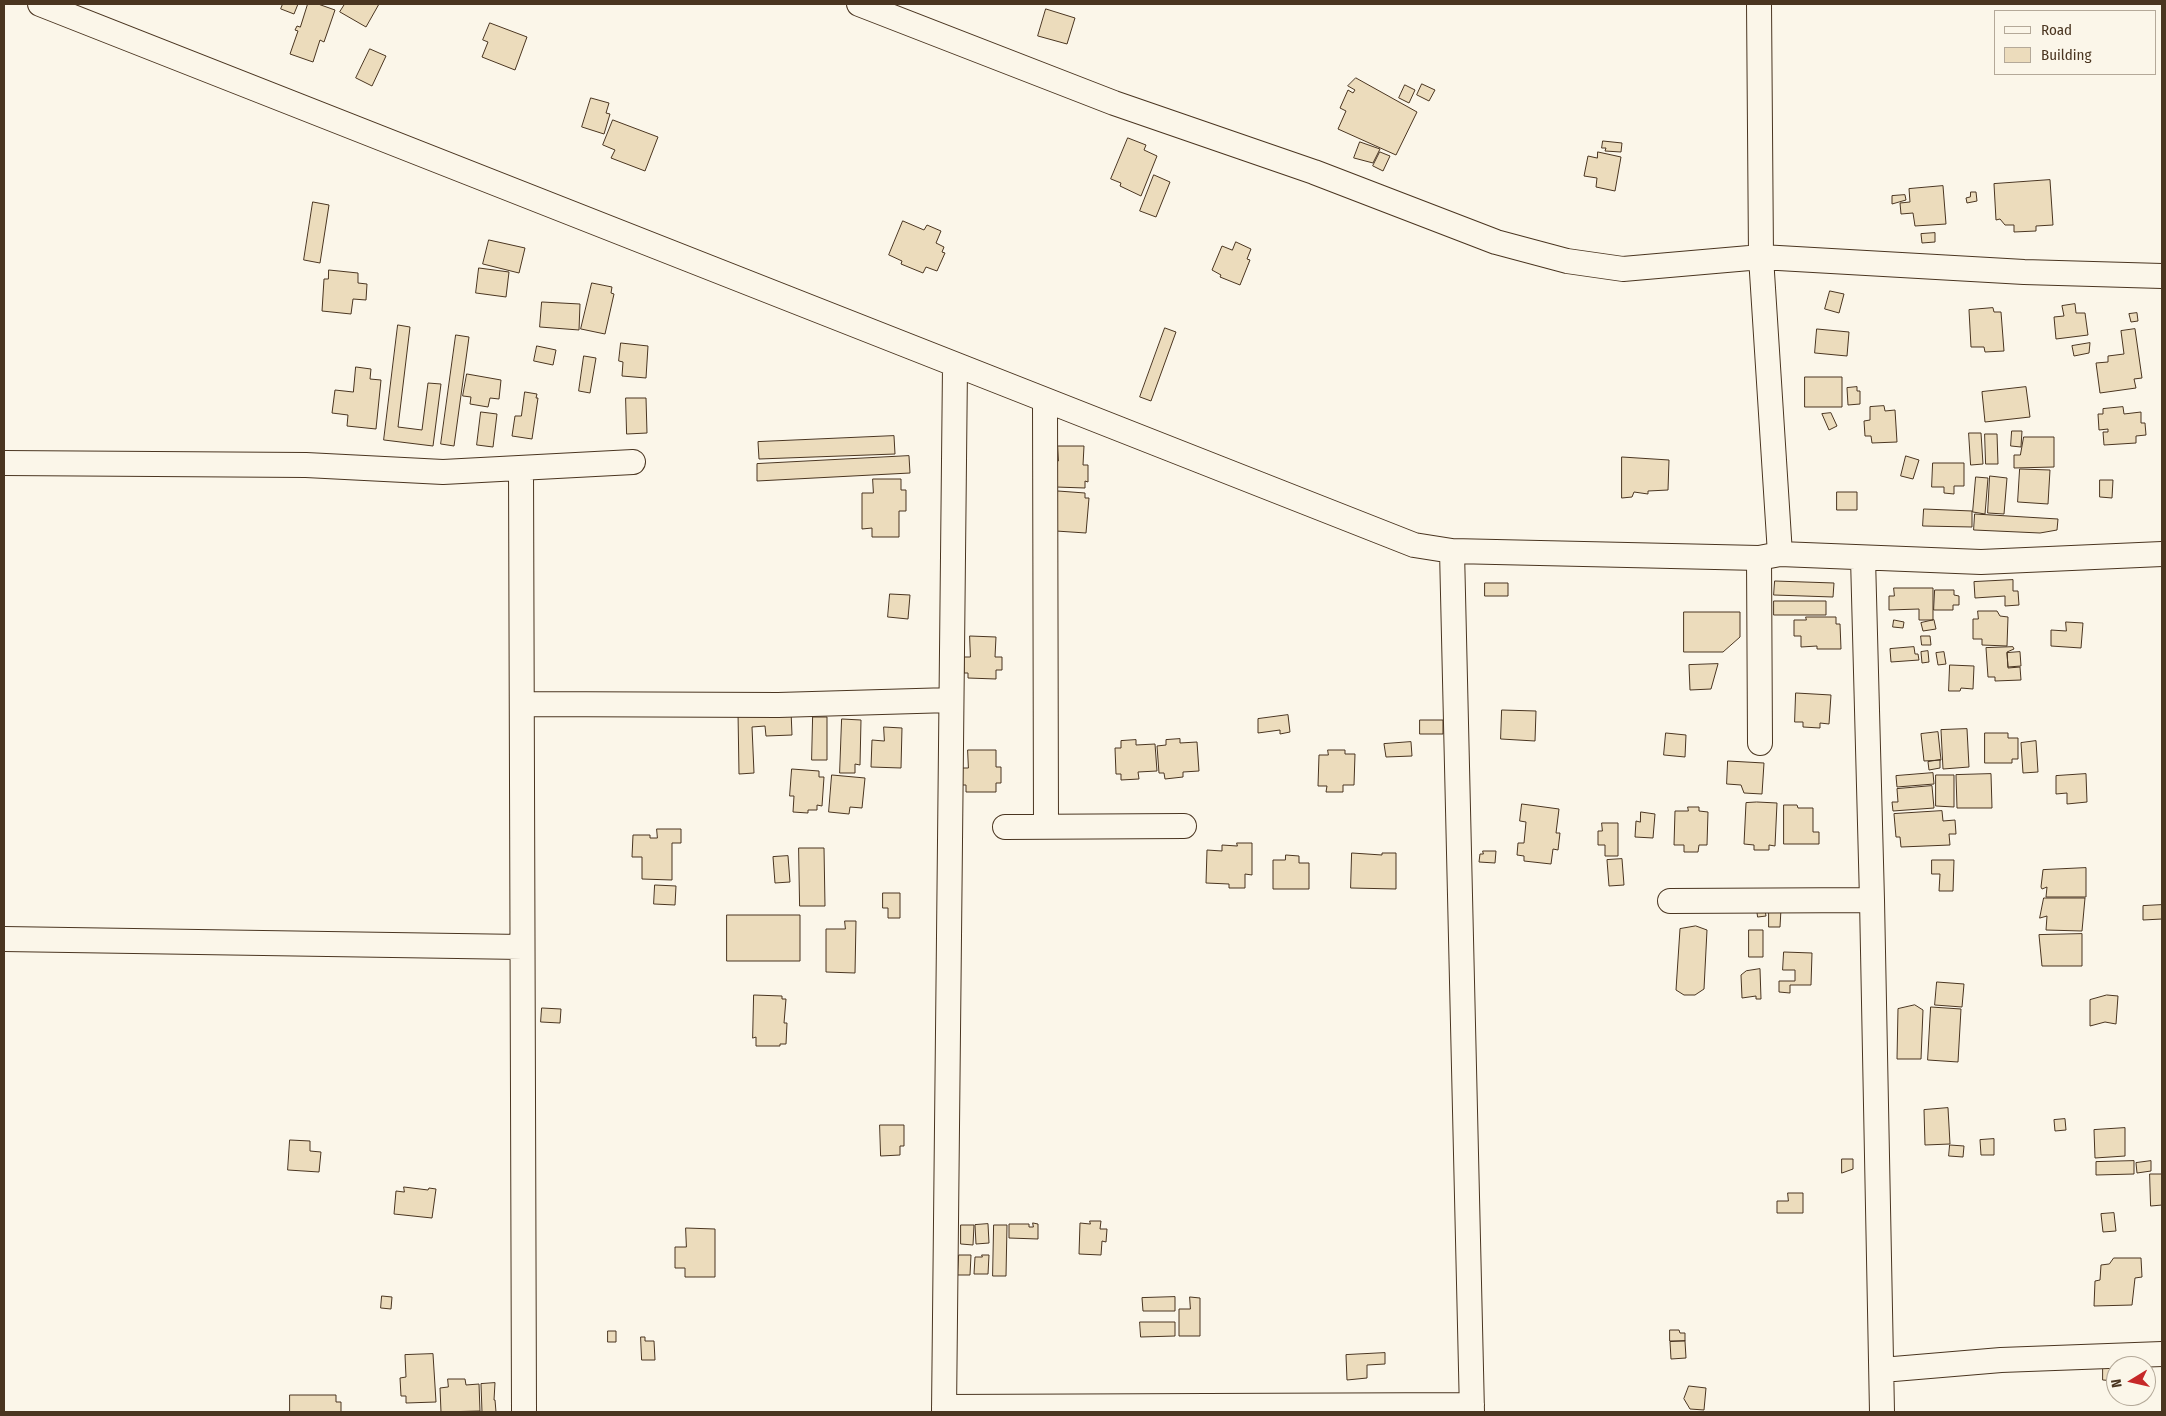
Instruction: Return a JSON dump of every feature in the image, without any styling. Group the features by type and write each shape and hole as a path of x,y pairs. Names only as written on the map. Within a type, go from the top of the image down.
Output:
{"street":[{"path":"40,4 440,165 1045,403 1414,545 1452,551 1770,556 1981,562 2162,554"},
{"path":"859,4 1114,103 1314,172 1504,245 1567,262 1622,270 1761,257 2024,272 2162,276"},
{"path":"1759,4 1761,257 1770,556 1760,742"},
{"path":"955,366 944,1410 1472,1409 1452,551"},
{"path":"1045,403 1046,827"},
{"path":"4,463 306,465 443,472 632,462"},
{"path":"521,468 524,1412"},
{"path":"1862,558 1872,900 1882,1412"},
{"path":"522,704 778,705 951,700"},
{"path":"1005,827 1184,826"},
{"path":"1670,901 1872,900"},
{"path":"4,939 522,947"},
{"path":"1882,1370 2001,1360 2162,1354"}],"building":[{"path":"283,4 298,4 294,14 281,9"},
{"path":"308,4 318,4 335,10 324,42 320,40 313,62 290,54 298,31 295,30 297,26 300,27"},
{"path":"345,4 379,4 366,27 340,12"},
{"path":"1046,9 1075,18 1067,44 1038,36"},
{"path":"490,23 527,37 515,70 482,57 488,42 483,40"},
{"path":"370,49 386,56 372,86 356,78"},
{"path":"1356,78 1417,112 1396,155 1338,129 1346,111 1340,108 1348,90 1353,93 1355,90 1348,86"},
{"path":"1422,84 1435,90 1429,101 1417,95"},
{"path":"1405,85 1415,90 1409,103 1399,98"},
{"path":"591,98 609,103 606,113 610,114 604,134 582,127"},
{"path":"613,120 658,137 645,171 611,158 615,150 603,145"},
{"path":"1128,138 1146,145 1144,150 1157,156 1141,196 1120,186 1121,183 1111,179"},
{"path":"1603,141 1622,143 1621,152 1605,151 1606,148 1602,148"},
{"path":"1360,142 1380,149 1373,163 1354,158"},
{"path":"1380,152 1390,156 1383,171 1373,166"},
{"path":"1598,152 1621,157 1615,191 1596,187 1597,178 1584,176 1588,156 1597,158"},
{"path":"1154,175 1170,182 1156,217 1140,211"},
{"path":"2050,180 2053,225 2036,226 2036,231 2014,232 2014,225 2005,225 2000,219 1996,220 1994,184"},
{"path":"1943,186 1946,224 1915,226 1913,213 1901,214 1900,203 1910,202 1909,189"},
{"path":"1971,192 1976,192 1977,201 1967,203 1966,198 1970,197"},
{"path":"1905,195 1906,200 1892,204 1892,196"},
{"path":"313,202 329,205 320,263 304,260"},
{"path":"903,221 924,230 927,225 941,231 936,243 944,247 942,252 945,253 937,271 926,267 923,273 901,264 902,261 889,255"},
{"path":"1935,233 1935,242 1922,243 1921,234"},
{"path":"489,240 525,248 519,273 483,264"},
{"path":"1236,242 1251,249 1247,259 1250,260 1240,285 1220,277 1221,275 1212,270 1222,246 1232,250"},
{"path":"479,268 509,272 506,297 476,293"},
{"path":"329,270 358,273 358,283 367,284 366,300 353,299 351,314 322,311 324,279 328,279"},
{"path":"592,283 612,287 611,293 614,294 605,334 581,329"},
{"path":"1830,291 1844,294 1839,313 1825,309"},
{"path":"542,302 580,304 579,330 540,327"},
{"path":"2075,304 2076,313 2085,313 2088,335 2056,339 2054,317 2064,316 2062,306"},
{"path":"1993,308 1994,312 2001,312 2004,351 1985,352 1984,347 1971,347 1969,310"},
{"path":"2137,313 2138,321 2131,322 2129,314"},
{"path":"398,325 410,327 398,427 422,430 428,383 441,384 433,446 384,440"},
{"path":"1165,328 1176,332 1151,401 1140,397"},
{"path":"1817,329 1849,332 1847,356 1815,353"},
{"path":"2135,329 2142,378 2134,379 2136,388 2100,393 2096,363 2108,362 2108,356 2124,354 2121,331"},
{"path":"456,335 469,337 454,446 441,444"},
{"path":"621,343 648,346 646,378 622,376 623,362 619,361"},
{"path":"2090,343 2089,353 2074,356 2072,346"},
{"path":"537,346 556,350 553,365 534,361"},
{"path":"584,356 596,358 590,393 579,391"},
{"path":"356,367 371,369 370,379 381,380 376,429 347,426 348,415 332,413 335,390 353,392"},
{"path":"467,374 501,380 499,399 490,398 488,407 470,404 471,397 463,396"},
{"path":"1805,377 1842,377 1842,407 1805,407"},
{"path":"1857,387 1857,391 1860,391 1860,404 1848,405 1847,388"},
{"path":"2026,387 2030,417 1985,422 1982,392"},
{"path":"525,392 537,394 536,398 538,398 532,439 512,436 515,416 521,416"},
{"path":"626,398 646,398 647,433 627,434"},
{"path":"1884,406 1885,411 1895,410 1897,442 1872,443 1871,436 1865,436 1864,421 1870,420 1870,407"},
{"path":"2123,407 2124,414 2141,412 2141,423 2145,423 2146,435 2136,436 2136,443 2104,445 2103,432 2108,432 2108,429 2099,430 2098,414 2103,414 2103,409"},
{"path":"481,412 497,414 493,447 477,445"},
{"path":"1831,413 1837,426 1829,430 1822,414"},
{"path":"2012,431 2022,431 2021,447 2011,446"},
{"path":"1969,433 1981,433 1983,464 1971,465"},
{"path":"1985,434 1997,434 1998,464 1986,464"},
{"path":"894,436 895,454 759,459 758,442"},
{"path":"2024,437 2054,437 2054,467 2014,468 2014,455 2020,455"},
{"path":"1058,446 1084,446 1083,465 1088,465 1088,482 1085,481 1085,488 1056,487 1052,461 1058,461"},
{"path":"909,456 910,473 757,481 757,464"},
{"path":"1906,456 1919,460 1913,479 1901,476"},
{"path":"1622,457 1669,460 1668,490 1648,491 1648,494 1634,492 1632,497 1622,498"},
{"path":"1933,463 1964,463 1964,486 1954,486 1954,494 1944,493 1944,487 1932,487"},
{"path":"2020,469 2050,470 2048,504 2018,502"},
{"path":"1990,476 2007,478 2004,514 1988,513"},
{"path":"1976,477 1988,478 1985,514 1973,512"},
{"path":"873,479 901,479 901,490 906,490 906,511 899,511 899,537 872,537 872,528 862,529 862,493 873,493"},
{"path":"2100,480 2113,480 2112,498 2100,497"},
{"path":"1058,491 1085,493 1085,498 1089,498 1086,533 1056,531"},
{"path":"1837,492 1857,492 1857,510 1837,510"},
{"path":"1924,509 1972,511 1972,527 1923,526"},
{"path":"1975,514 2058,519 2057,530 2040,533 1974,530"},
{"path":"2013,580 2013,591 2018,591 2019,605 2005,606 2005,596 1975,598 1974,582"},
{"path":"1775,581 1834,583 1833,597 1774,595"},
{"path":"1485,583 1508,583 1508,596 1485,596"},
{"path":"1894,588 1933,588 1933,620 1919,620 1919,609 1889,610 1889,596 1894,596"},
{"path":"1935,590 1954,590 1954,595 1959,596 1959,605 1953,605 1953,610 1934,610"},
{"path":"890,594 910,595 908,619 888,617"},
{"path":"1774,601 1826,601 1826,615 1774,615"},
{"path":"1978,611 1997,611 2000,616 2008,617 2007,646 1982,645 1982,639 1973,639 1973,619 1978,619"},
{"path":"1684,612 1740,612 1740,637 1723,652 1684,652"},
{"path":"1806,617 1836,617 1836,624 1840,624 1841,649 1817,649 1817,646 1801,647 1801,636 1794,636 1794,620 1806,620"},
{"path":"1894,620 1904,622 1903,628 1893,627"},
{"path":"1934,620 1936,629 1923,631 1921,623"},
{"path":"2066,622 2083,623 2081,648 2051,646 2051,630 2066,631"},
{"path":"970,636 996,637 995,657 1002,657 1002,670 996,670 996,679 968,678 968,673 964,673 964,657 970,657"},
{"path":"1921,636 1930,636 1931,645 1922,645"},
{"path":"1914,647 1915,654 1918,654 1919,660 1891,662 1890,649"},
{"path":"2013,647 2014,649 2007,652 2008,668 2020,667 2021,680 1995,681 1995,677 1988,677 1986,648"},
{"path":"1928,651 1929,662 1922,663 1921,652"},
{"path":"1944,652 1946,664 1938,665 1936,653"},
{"path":"2020,652 2021,666 2008,667 2007,653"},
{"path":"1718,664 1711,689 1690,690 1689,665"},
{"path":"1950,665 1974,666 1973,689 1961,688 1960,691 1949,691"},
{"path":"1796,693 1831,695 1829,724 1820,723 1820,728 1803,727 1803,722 1795,722"},
{"path":"791,710 792,735 766,736 765,726 752,727 754,773 739,774 738,712"},
{"path":"1502,710 1536,711 1535,741 1501,739"},
{"path":"1288,715 1290,732 1280,734 1280,730 1258,733 1258,719"},
{"path":"813,717 827,717 827,760 812,760"},
{"path":"842,719 861,720 860,765 855,764 855,773 840,773"},
{"path":"1420,720 1443,720 1443,734 1420,734"},
{"path":"884,727 902,728 901,768 871,767 872,740 884,741"},
{"path":"1967,729 1969,767 1943,769 1941,730"},
{"path":"1938,732 1941,760 1924,761 1921,734"},
{"path":"1666,733 1686,735 1685,757 1664,755"},
{"path":"1985,733 2008,733 2008,738 2018,738 2018,759 2012,759 2012,763 1985,763"},
{"path":"1180,739 1180,743 1197,742 1199,771 1183,772 1183,777 1165,779 1164,773 1159,773 1157,746 1166,745 1166,740"},
{"path":"1136,740 1136,745 1155,744 1157,771 1138,772 1139,779 1121,780 1121,774 1116,774 1115,748 1121,748 1121,741"},
{"path":"2036,741 2038,772 2023,773 2021,743"},
{"path":"1411,742 1412,756 1386,757 1384,744"},
{"path":"968,750 996,750 996,767 1001,767 1001,783 996,783 996,792 966,792 966,785 962,785 962,768 968,768"},
{"path":"1328,750 1345,750 1345,754 1355,754 1354,785 1343,785 1343,792 1326,792 1327,786 1318,786 1319,755 1328,755"},
{"path":"1940,760 1940,768 1929,770 1928,762"},
{"path":"1728,761 1764,763 1762,794 1744,793 1741,785 1727,784"},
{"path":"792,769 819,771 819,777 824,777 822,806 817,805 817,810 808,810 808,813 793,812 794,796 790,796"},
{"path":"1933,773 1934,784 1897,787 1896,776"},
{"path":"1991,774 1992,808 1957,808 1956,775"},
{"path":"2086,774 2087,802 2067,804 2067,793 2056,794 2056,776"},
{"path":"832,775 865,778 862,808 850,807 849,814 829,812"},
{"path":"1936,775 1954,775 1954,807 1936,806"},
{"path":"1932,786 1934,808 1893,811 1892,802 1898,802 1897,789"},
{"path":"1746,803 1777,803 1775,846 1769,845 1769,850 1754,850 1754,845 1744,844"},
{"path":"1522,804 1559,809 1556,833 1560,833 1558,850 1553,849 1551,864 1524,861 1524,856 1517,855 1518,843 1524,843 1526,822 1520,821"},
{"path":"1784,805 1797,805 1798,808 1813,808 1813,832 1819,832 1819,844 1784,844"},
{"path":"1688,807 1699,807 1699,811 1708,812 1707,845 1699,845 1698,852 1684,852 1684,845 1674,845 1675,811 1688,811"},
{"path":"1942,811 1943,821 1955,820 1956,834 1949,834 1950,845 1901,847 1900,837 1896,837 1894,814"},
{"path":"1641,812 1655,814 1653,838 1635,837 1636,821 1640,822"},
{"path":"1602,823 1618,823 1618,856 1605,856 1605,845 1598,845 1598,831 1602,831"},
{"path":"657,829 681,829 681,843 672,843 672,880 642,879 642,857 632,857 633,835 650,835 650,838 657,838"},
{"path":"1237,843 1252,843 1252,875 1245,874 1245,888 1229,888 1229,884 1206,883 1207,850 1222,851 1222,845 1237,846"},
{"path":"799,848 824,848 825,906 800,906"},
{"path":"1483,851 1496,851 1495,863 1479,862 1480,854 1483,854"},
{"path":"1352,853 1382,855 1382,853 1396,853 1396,889 1351,888"},
{"path":"1286,855 1299,856 1299,863 1309,863 1309,889 1273,889 1273,860 1285,860"},
{"path":"788,856 790,882 775,883 773,857"},
{"path":"1622,859 1624,885 1609,886 1607,860"},
{"path":"1932,860 1954,860 1953,891 1939,891 1940,874 1932,874"},
{"path":"2086,868 2086,897 2046,897 2047,887 2042,889 2041,887 2043,870"},
{"path":"655,885 676,886 675,905 654,904"},
{"path":"883,893 900,893 900,918 888,918 888,908 883,908"},
{"path":"2044,898 2085,898 2082,931 2046,930 2047,916 2040,918"},
{"path":"2162,905 2162,919 2143,920 2143,906"},
{"path":"1769,908 1781,909 1780,927 1769,927"},
{"path":"1757,910 1765,910 1766,916 1758,917"},
{"path":"727,915 800,915 800,961 727,961"},
{"path":"845,921 856,921 855,973 826,972 826,929 845,929"},
{"path":"1696,926 1707,930 1704,989 1695,995 1684,995 1676,990 1680,929"},
{"path":"1749,930 1763,930 1763,957 1749,957"},
{"path":"2082,934 2082,966 2042,966 2039,935"},
{"path":"1784,952 1812,953 1811,985 1790,985 1790,993 1779,992 1779,981 1795,981 1795,970 1783,970"},
{"path":"1760,969 1761,999 1756,999 1756,996 1742,998 1741,975 1746,971"},
{"path":"1937,982 1964,984 1962,1007 1935,1005"},
{"path":"754,995 782,996 782,999 786,999 784,1023 787,1023 786,1044 780,1044 780,1046 756,1046 756,1037 753,1038"},
{"path":"2107,995 2118,996 2116,1024 2105,1022 2090,1026 2090,1000"},
{"path":"1915,1005 1923,1010 1921,1059 1897,1059 1898,1009"},
{"path":"1931,1007 1961,1009 1958,1062 1928,1060"},
{"path":"542,1008 561,1009 560,1023 541,1022"},
{"path":"1948,1108 1950,1144 1925,1145 1924,1110"},
{"path":"2065,1119 2066,1130 2055,1131 2054,1120"},
{"path":"880,1125 904,1125 904,1146 900,1146 900,1155 881,1156"},
{"path":"2125,1128 2125,1156 2095,1158 2094,1130"},
{"path":"1994,1139 1994,1155 1981,1155 1980,1140"},
{"path":"290,1140 310,1141 310,1151 321,1152 319,1172 288,1170"},
{"path":"1950,1145 1964,1146 1963,1157 1949,1156"},
{"path":"1842,1159 1853,1159 1853,1169 1842,1173"},
{"path":"2134,1161 2134,1174 2096,1175 2096,1162"},
{"path":"2151,1161 2151,1171 2137,1173 2136,1163"},
{"path":"2150,1174 2162,1174 2162,1205 2151,1206"},
{"path":"404,1187 436,1189 432,1218 394,1214 396,1191 404,1192"},
{"path":"1788,1193 1803,1193 1803,1213 1777,1213 1777,1201 1788,1201"},
{"path":"2114,1213 2116,1231 2103,1232 2101,1214"},
{"path":"1090,1221 1101,1221 1100,1229 1107,1229 1106,1242 1102,1241 1101,1255 1079,1254 1080,1223 1090,1224"},
{"path":"1033,1223 1038,1224 1038,1239 1009,1238 1009,1224 1029,1224 1029,1227 1033,1227"},
{"path":"988,1224 989,1243 976,1244 975,1225"},
{"path":"961,1225 974,1225 973,1245 961,1244"},
{"path":"994,1225 1007,1225 1006,1276 993,1276"},
{"path":"686,1228 715,1229 715,1277 685,1277 685,1268 675,1268 675,1247 686,1247"},
{"path":"959,1255 971,1255 970,1275 958,1275"},
{"path":"982,1255 989,1255 988,1274 974,1274 975,1257 982,1257"},
{"path":"2114,1258 2141,1258 2142,1277 2135,1278 2132,1305 2094,1306 2095,1281 2100,1280 2101,1265 2109,1264"},
{"path":"382,1296 392,1297 391,1309 381,1308"},
{"path":"1175,1297 1175,1311 1143,1311 1142,1298"},
{"path":"1190,1297 1200,1298 1200,1336 1179,1336 1179,1309 1190,1309"},
{"path":"1140,1322 1175,1322 1175,1336 1141,1337"},
{"path":"1670,1330 1679,1330 1680,1333 1685,1333 1685,1341 1670,1341"},
{"path":"608,1331 616,1331 616,1342 608,1342"},
{"path":"641,1337 645,1337 645,1341 654,1341 655,1360 642,1360"},
{"path":"1685,1341 1686,1358 1671,1359 1670,1342"},
{"path":"1385,1353 1385,1364 1367,1365 1367,1378 1347,1380 1346,1355"},
{"path":"433,1354 436,1402 406,1403 406,1396 401,1396 400,1378 406,1377 405,1355"},
{"path":"2103,1361 2106,1362 2106,1380 2103,1380"},
{"path":"448,1379 465,1379 466,1385 479,1384 480,1411 441,1412 440,1388 448,1387"},
{"path":"495,1383 494,1400 496,1412 482,1412 481,1384"},
{"path":"1689,1386 1706,1388 1704,1410 1690,1409 1684,1399"},
{"path":"290,1395 336,1395 336,1402 341,1402 341,1412 290,1412"}]}
